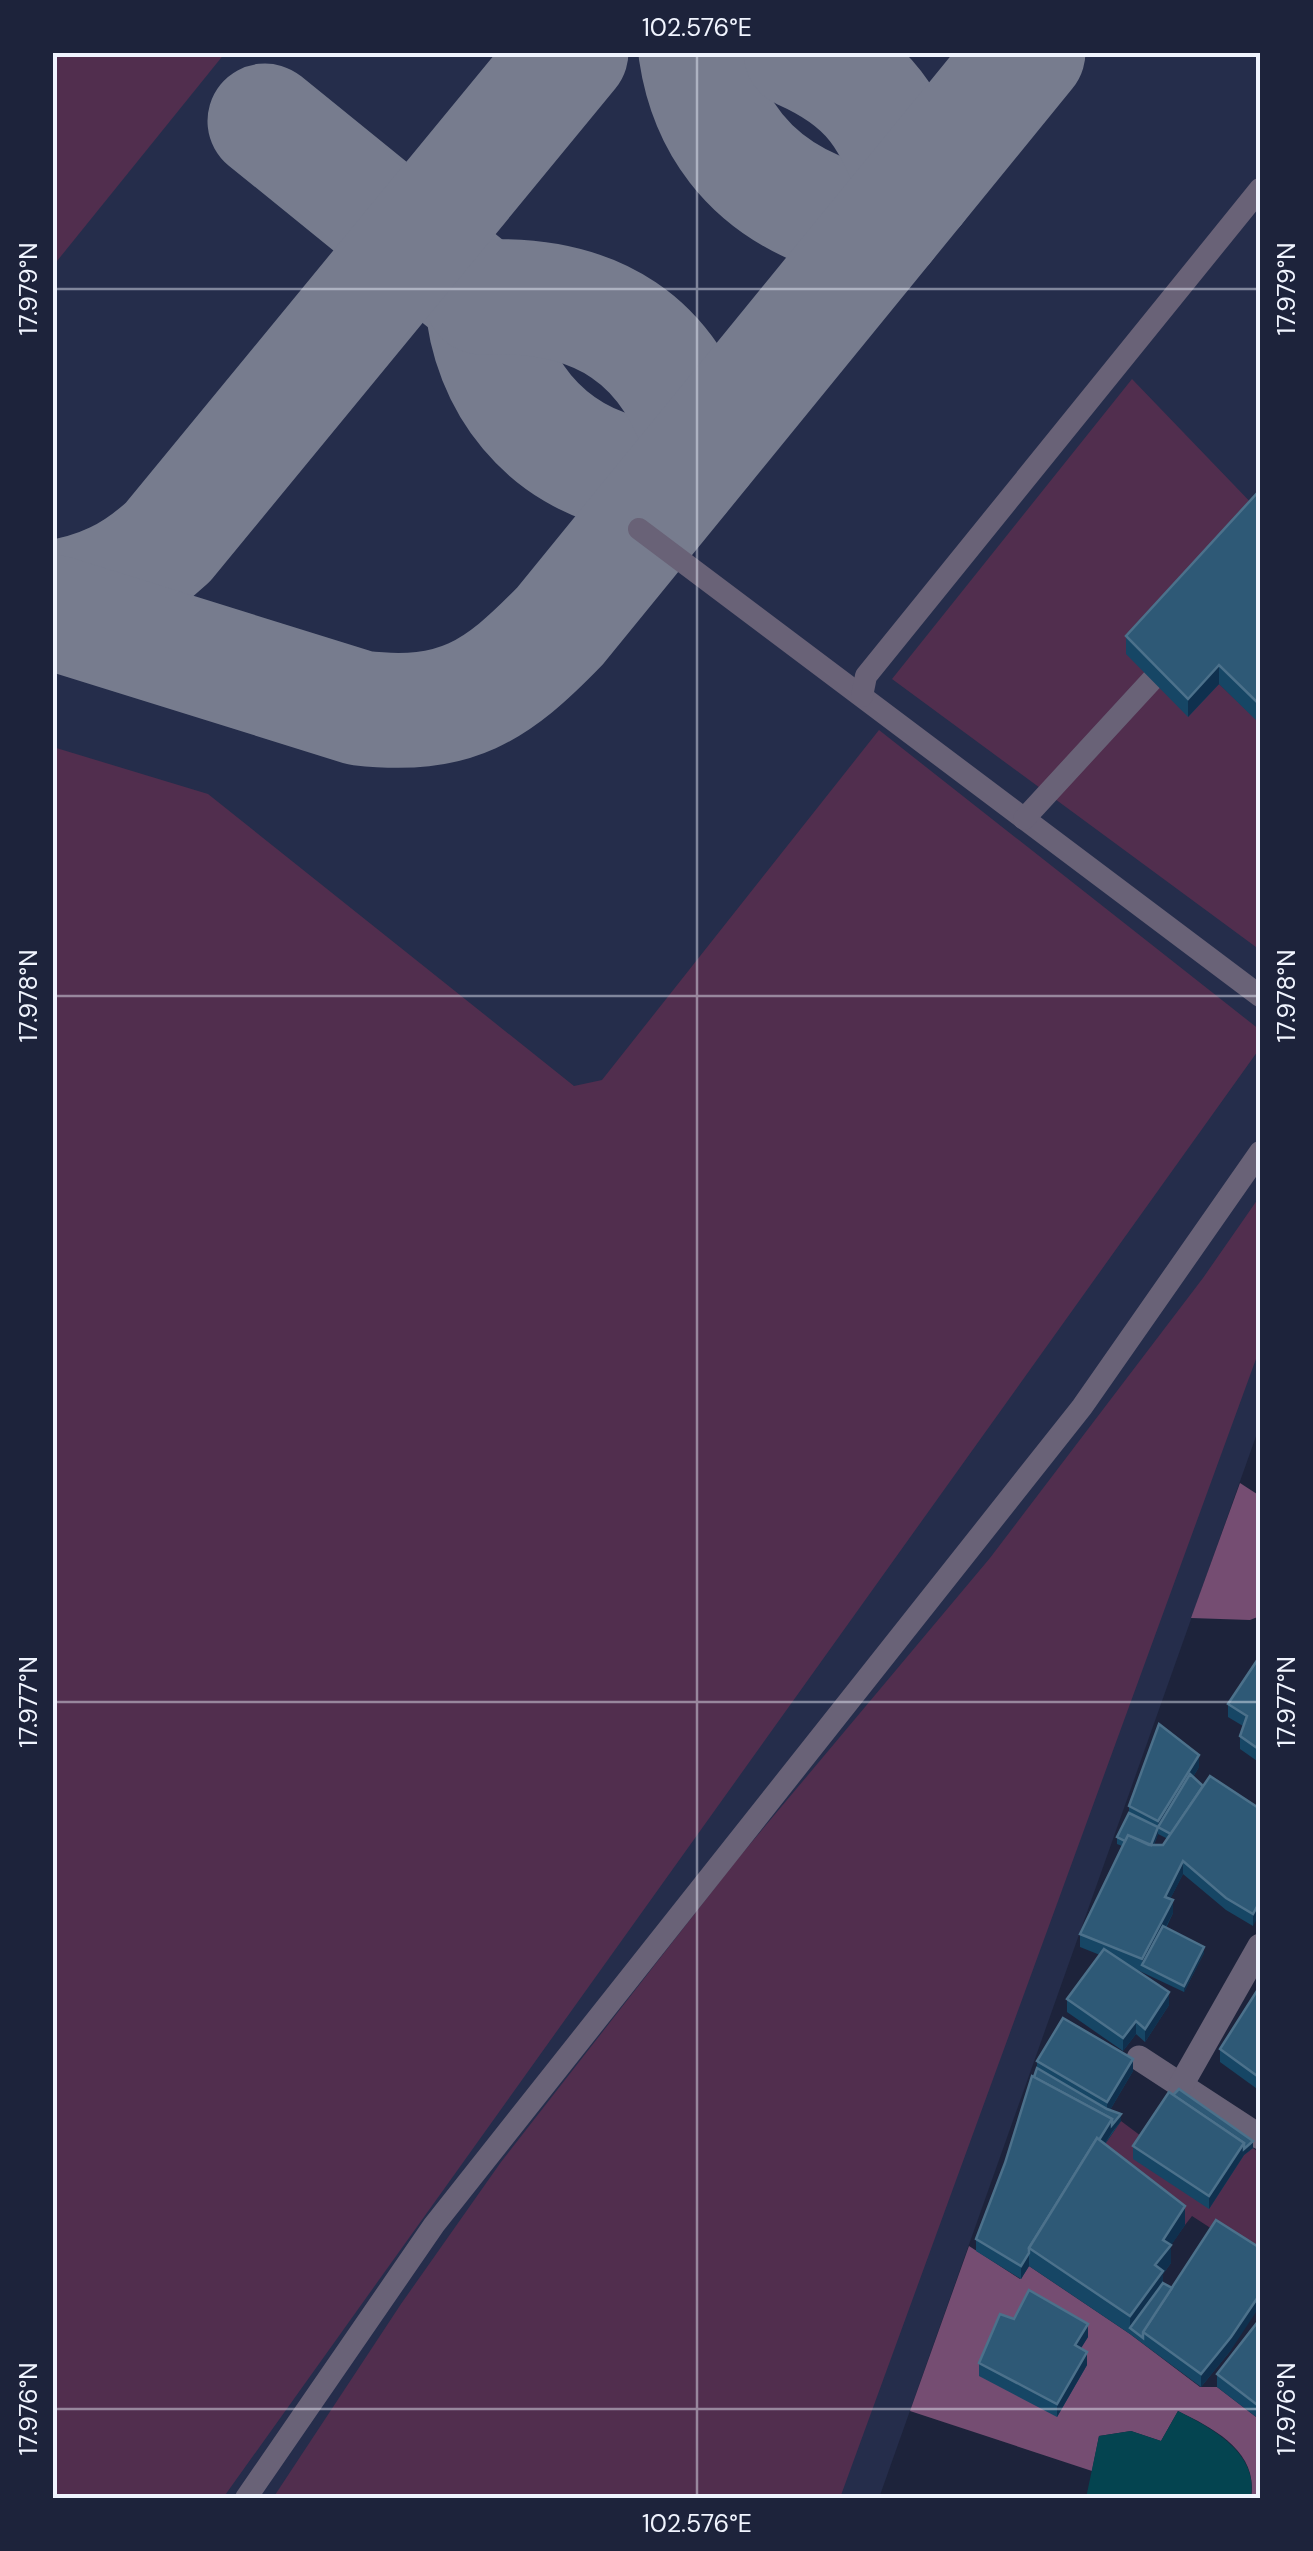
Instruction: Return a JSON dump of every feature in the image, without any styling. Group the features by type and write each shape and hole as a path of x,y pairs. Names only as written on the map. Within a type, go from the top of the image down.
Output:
{"street":[{"path":"1181,2085 1260,1946"},
{"path":"1139,2058 1260,2137"}],"lane":[{"path":"862,696 866,676 1260,189"},
{"path":"639,529 1260,996"},
{"path":"1024,819 1152,680"},
{"path":"246,2498 434,2225 1082,1407 1260,1152"}],"shaded area":[{"path":"52,53 225,53 53,266"},
{"path":"53,53 1260,53 1260,1425 879,2498 53,2498"},
{"path":"1132,379 1258,510 1187,716 1219,684 1260,723 1260,950 892,679"},
{"path":"879,730 1260,1030 1260,1048 223,2498 53,2498 53,747 208,794 574,1086 602,1080"},
{"path":"1260,1196 1260,1348 840,2498 273,2498 401,2304 501,2162 735,1862 990,1558 1203,1278"},
{"path":"1240,1483 1260,1496 1260,1616 1250,1620 1191,1618"},
{"path":"1179,2096 1260,2153 1260,2260 1192,2216 1185,2225 1097,2156 1121,2121 1141,2136"},
{"path":"969,2246 1020,2279 1029,2266 1200,2387 1217,2387 1260,2420 1260,2498 1251,2498 1248,2468 1231,2444 1178,2411 1161,2441 1131,2431 1099,2436 1092,2471 910,2411"},
{"path":"1178,2411 1219,2435 1241,2455 1252,2482 1251,2498 1086,2498 1099,2436 1131,2431 1161,2441"}],"building":[{"path":"1260,490 1260,705 1219,665 1188,699 1126,636"},
{"path":"1260,1656 1260,1750 1240,1736 1247,1716 1228,1704"},
{"path":"1159,1724 1199,1755 1158,1821 1129,1806"},
{"path":"1190,1774 1203,1786 1171,1834 1158,1827"},
{"path":"1210,1776 1260,1809 1260,1901 1253,1914 1226,1898 1183,1861 1165,1897 1173,1900 1142,1959 1080,1934 1128,1835 1149,1845 1163,1845"},
{"path":"1129,1813 1158,1827 1151,1845 1128,1835 1125,1841 1117,1837"},
{"path":"1163,1926 1204,1947 1184,1986 1142,1965"},
{"path":"1104,1949 1169,1992 1145,2029 1136,2021 1123,2038 1067,1999"},
{"path":"1260,1986 1260,2078 1220,2049"},
{"path":"1063,2018 1133,2059 1107,2102 1037,2061"},
{"path":"1037,2068 1121,2114 1112,2125 1112,2119 1034,2077"},
{"path":"1032,2076 1112,2119 1021,2266 976,2239"},
{"path":"1179,2089 1253,2141 1244,2149 1244,2143 1173,2095"},
{"path":"1169,2092 1244,2143 1209,2196 1133,2146"},
{"path":"1097,2138 1185,2206 1163,2240 1171,2245 1155,2265 1163,2271 1130,2316 1029,2248"},
{"path":"1216,2220 1260,2248 1260,2294 1201,2374 1143,2332"},
{"path":"1163,2283 1172,2288 1143,2332 1143,2338 1130,2328"},
{"path":"1029,2290 1088,2324 1075,2345 1087,2352 1057,2404 979,2363 1000,2314 1014,2319"},
{"path":"1260,2319 1260,2407 1217,2374"}],"taxiway":[{"path":"52,598 115,579 168,542 571,52"},
{"path":"696,52 710,104 721,127 752,166 771,183 818,209 886,226"},
{"path":"801,52 846,77 876,106 917,188"},
{"path":"52,612 360,708 423,709 472,696 494,684 560,626 1028,52"},
{"path":"265,121 482,297 487,329 509,387 549,434 602,465 639,475 681,477"},
{"path":"482,297 560,303 594,314 624,330 650,351 671,379 689,411 703,450"}]}
